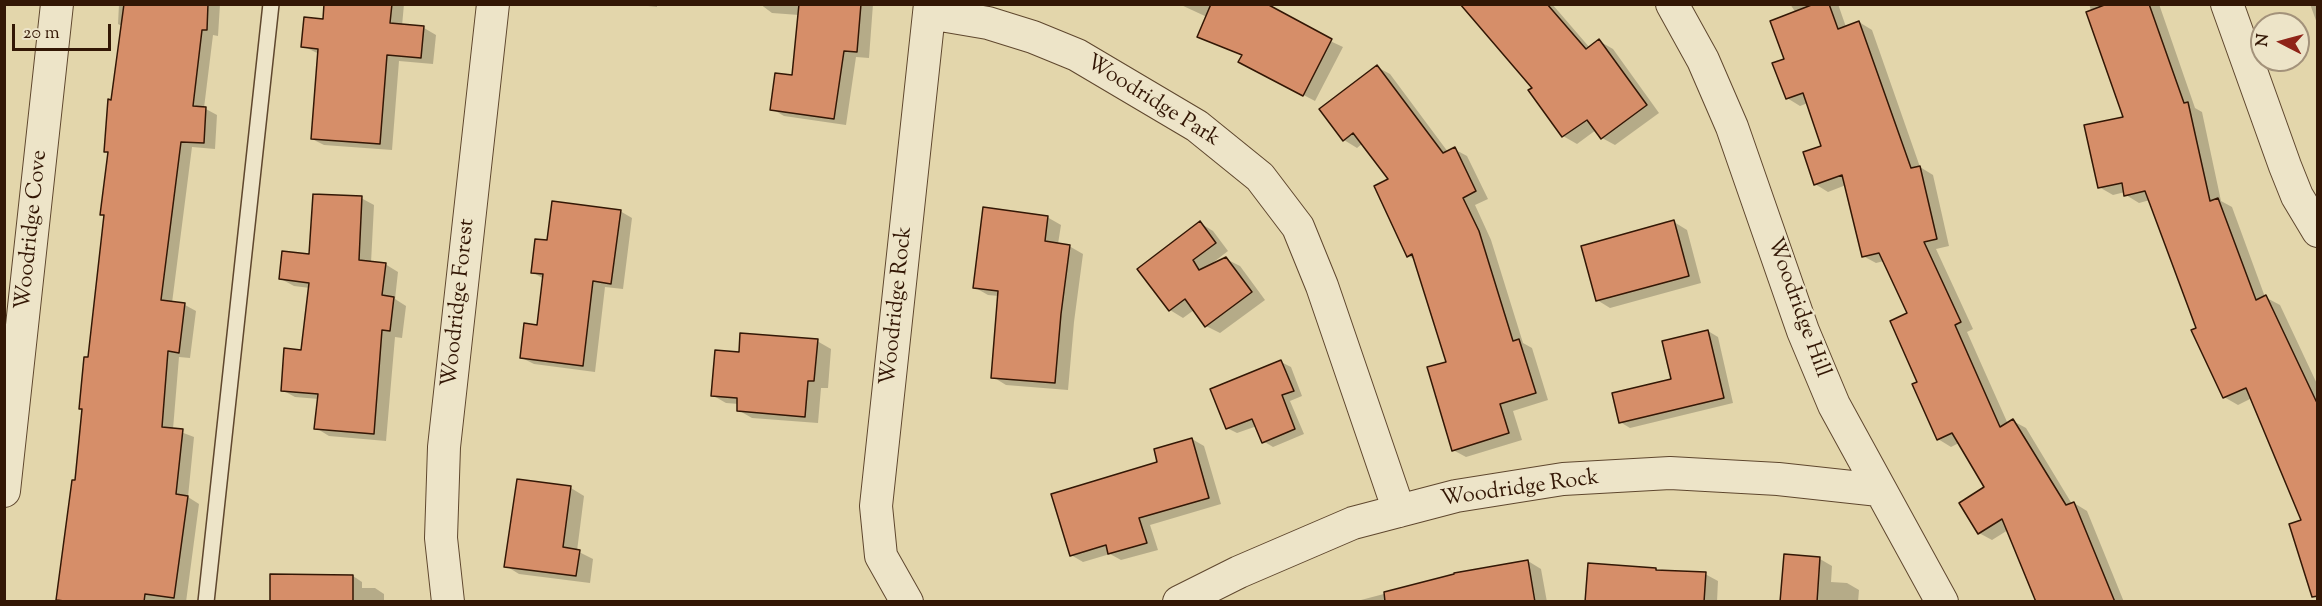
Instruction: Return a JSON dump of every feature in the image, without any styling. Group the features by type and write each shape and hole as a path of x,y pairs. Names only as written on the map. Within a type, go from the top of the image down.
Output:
{"street":[{"name":"Woodridge Cove","path":"4,491 57,4"},
{"name":"Woodridge Forest","path":"448,602 441,538 444,447 493,4"},
{"name":"Woodridge Hill","path":"1672,4 1703,60 1732,127 1803,331 1829,395 1942,602"},
{"path":"2227,4 2307,190 2318,231"},
{"name":"Woodridge Rock","path":"907,602 881,556 876,506 929,9"},
{"name":"Woodridge Park","path":"929,9 1033,36 1077,54 1197,126 1260,177 1298,227 1322,286 1399,511"},
{"name":"Woodridge Rock","path":"1179,602 1239,572 1353,523 1456,496 1563,479 1670,474 1778,479 1880,490"}],"lane":[{"path":"206,602 271,4"}],"building":[{"path":"124,4 208,4 207,30 202,30 193,106 206,107 204,143 181,142 161,300 185,303 179,353 168,351 162,427 183,429 176,494 188,496 174,598 145,594 144,602 73,602 56,600 72,480 75,480 82,409 79,409 84,357 88,357 104,215 100,215 108,152 104,152 108,99 111,100"},
{"path":"324,4 392,4 390,23 424,26 421,58 387,55 380,144 311,139 318,49 301,47 304,17 323,19"},
{"path":"799,4 861,4 857,52 844,51 834,119 770,110 775,73 792,75"},
{"path":"1211,4 1267,4 1332,39 1303,96 1238,62 1242,55 1197,37"},
{"path":"1460,4 1547,4 1586,49 1599,39 1647,105 1601,139 1587,120 1562,137 1528,90 1532,88"},
{"path":"1814,4 1829,4 1838,29 1859,21 1911,168 1920,166 1937,239 1924,242 1961,322 1955,325 2000,427 2013,419 2066,505 2074,502 2115,602 2036,602 2002,519 1978,534 1959,503 1984,487 1952,433 1937,440 1912,384 1917,382 1890,321 1907,313 1879,253 1862,257 1842,175 1814,185 1803,152 1821,146 1803,93 1786,99 1772,63 1784,59 1770,21"},
{"path":"2107,4 2149,4 2184,103 2188,102 2210,201 2218,198 2256,300 2266,295 2318,405 2318,596 2312,597 2289,524 2301,520 2246,388 2223,398 2191,330 2196,328 2145,191 2124,196 2122,183 2098,188 2084,125 2123,117 2086,12"},
{"path":"1377,65 1443,153 1455,147 1476,191 1463,198 1479,231 1513,341 1519,339 1536,393 1500,404 1509,433 1452,451 1427,367 1446,362 1412,254 1407,257 1374,186 1388,179 1353,133 1343,141 1319,109"},
{"path":"313,194 362,196 359,260 386,263 382,295 394,297 390,331 382,330 374,434 314,429 318,394 281,391 284,348 301,350 309,283 279,279 282,251 309,254"},
{"path":"552,201 621,210 611,284 593,281 583,366 520,358 524,323 537,325 543,274 531,273 535,239 547,240"},
{"path":"983,207 1048,216 1045,241 1070,245 1055,383 991,378 998,291 973,288"},
{"path":"1674,220 1689,276 1596,301 1581,246"},
{"path":"1200,221 1216,243 1193,260 1199,270 1226,257 1252,292 1205,327 1185,299 1169,311 1137,269"},
{"path":"1708,330 1724,398 1619,423 1612,393 1671,379 1662,341"},
{"path":"740,333 818,339 814,381 808,381 805,417 737,411 737,398 711,396 715,350 739,352"},
{"path":"1281,360 1294,391 1282,395 1295,429 1262,443 1252,419 1226,429 1210,389"},
{"path":"1192,438 1209,498 1139,518 1147,543 1108,554 1106,545 1070,556 1051,494 1157,462 1154,449"},
{"path":"517,479 571,486 563,547 580,550 576,576 504,567"},
{"path":"1784,554 1820,557 1817,602 1780,602"},
{"path":"1528,560 1535,602 1385,602 1384,592 1454,573"},
{"path":"1588,563 1656,568 1656,570 1706,572 1704,602 1585,602"},
{"path":"270,574 353,575 353,602 270,602"}]}
